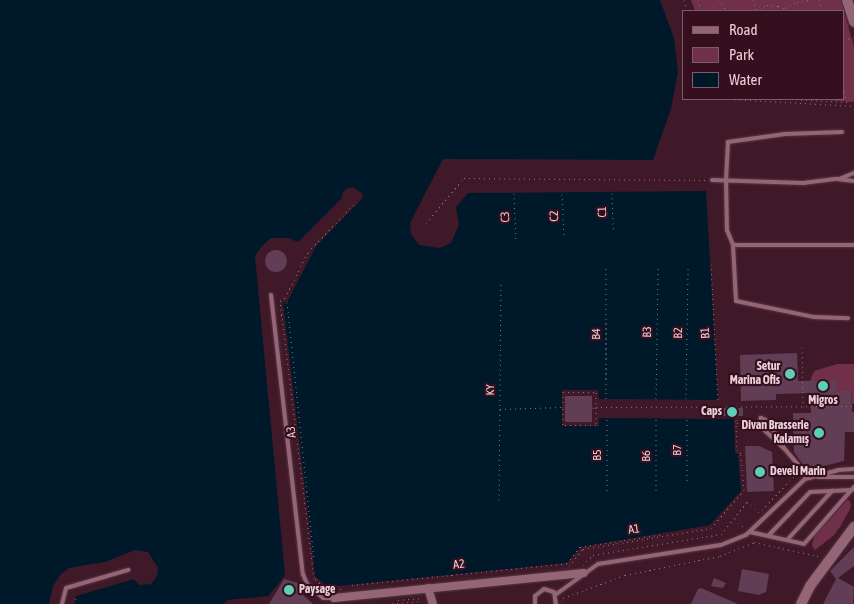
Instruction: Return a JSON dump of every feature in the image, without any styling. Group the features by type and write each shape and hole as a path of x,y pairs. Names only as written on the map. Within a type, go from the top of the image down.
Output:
{"street":[{"path":"847,0 854,22"},
{"path":"804,603 828,559 854,527"},
{"path":"334,598 584,573"},
{"path":"428,588 434,604"}],"lane":[{"path":"842,132 785,134 728,142 726,180 727,230 733,245 736,301 814,317 848,318"},
{"path":"712,180 803,183 837,179 854,173"},
{"path":"837,179 854,181"},
{"path":"733,245 854,245"},
{"path":"271,295 303,574 307,584 323,598 334,598"},
{"path":"784,448 766,420 761,418 759,423 811,477 854,477"},
{"path":"555,594 598,564 721,545 750,532 803,481 838,470 854,469"},
{"path":"750,532 804,544 853,488"},
{"path":"769,535 810,492 853,488"},
{"path":"787,540 832,491"},
{"path":"62,604 66,588 128,570"},
{"path":"535,604 535,596 541,590 548,589 555,594 556,604"}],"path":[{"path":"753,0 755,8"},
{"path":"785,8 796,1 810,0"},
{"path":"752,10 767,5 788,10"},
{"path":"810,100 847,102 844,92"},
{"path":"749,100 854,106"},
{"path":"426,223 464,178 712,180"},
{"name":"C3","path":"514,193 516,242"},
{"name":"C1","path":"612,193 612,232"},
{"name":"C2","path":"562,194 564,237"},
{"path":"355,203 308,252 285,298 280,301 314,578 327,590 569,566 583,549 711,528 744,490 741,453 737,450 736,417"},
{"name":"B1","path":"712,264 718,400"},
{"name":"B3","path":"656,399 658,266"},
{"name":"B2","path":"686,400 688,267"},
{"name":"B4","path":"606,268 606,399"},
{"name":"KY","path":"499,500 500,281"},
{"name":"A3","path":"287,302 314,561"},
{"path":"802,347 804,407"},
{"path":"563,392 596,392 596,424 563,425 563,407 563,392"},
{"path":"593,408 596,406 854,406"},
{"path":"500,409 563,407"},
{"name":"B5","path":"607,418 607,491"},
{"name":"B6","path":"656,419 656,493"},
{"name":"B7","path":"687,419 687,482"},
{"path":"736,424 759,423"},
{"path":"760,513 802,468"},
{"path":"574,575 593,555 720,534 747,502 766,518"},
{"path":"734,519 750,532"},
{"name":"A1","path":"567,563 580,547 711,528"},
{"path":"562,604 563,598 625,575 720,556 754,542 828,559"},
{"name":"A2","path":"352,585 567,563"},
{"path":"74,604 76,596"},
{"path":"384,602 422,598 424,604"},
{"path":"387,604 420,600"}],"green space":[{"path":"691,0 841,0 844,10 695,10"},
{"path":"844,11 854,47 854,102 826,100 844,100"},
{"path":"837,364 854,364 854,404 852,404 851,391 836,391 836,380 810,381 814,371"},
{"path":"848,499 851,504 850,509 840,527 834,535 815,550 812,546 814,536"}],"water":[{"path":"0,0 660,0 674,38 678,72 671,109 653,160 443,159 410,223 411,234 419,245 440,248 451,243 459,225 456,207 468,193 706,191 718,400 599,399 598,390 562,390 562,426 599,426 599,418 734,419 735,453 738,454 741,491 710,525 581,547 567,563 328,587 315,576 283,303 287,302 316,246 361,200 363,195 360,192 354,188 348,188 343,192 342,198 298,242 288,238 271,238 255,256 285,575 277,586 268,596 228,600 224,604 74,604 76,596 134,579 139,585 151,584 157,576 158,568 148,552 135,550 105,562 69,568 61,574 53,586 49,604 0,604"}],"building":[{"path":"276,250 284,253 287,261 284,269 276,272 268,269 265,261 268,253"},
{"path":"797,353 798,381 836,380 836,391 851,391 854,432 845,432 844,461 807,470 794,452 793,413 811,413 810,393 776,394 776,400 741,401 740,355"},
{"path":"565,396 592,396 592,422 565,422"},
{"name":"Caps","path":"722,408 743,408 743,416 722,416"},
{"name":"Develi Marin","path":"745,446 759,446 772,452 774,491 747,492"},
{"path":"854,547 854,566 838,578 854,587 853,604 823,604 836,579 830,571"},
{"path":"742,569 769,574 766,592 759,595 738,591"},
{"path":"714,578 726,583 723,588 711,586"},
{"name":"Paysage","path":"284,579 298,583 302,594 313,604 269,604"},
{"path":"701,588 738,604 691,604 698,589"}],"place":[{"name":"Setur Marina Ofis","path":"790,374"},
{"name":"Migros","path":"823,386"},
{"name":"Caps","path":"732,412"},
{"name":"Divan Brasserie Kalamış","path":"819,433"},
{"name":"Develi Marin","path":"760,472"},
{"name":"Paysage","path":"289,590"}]}
